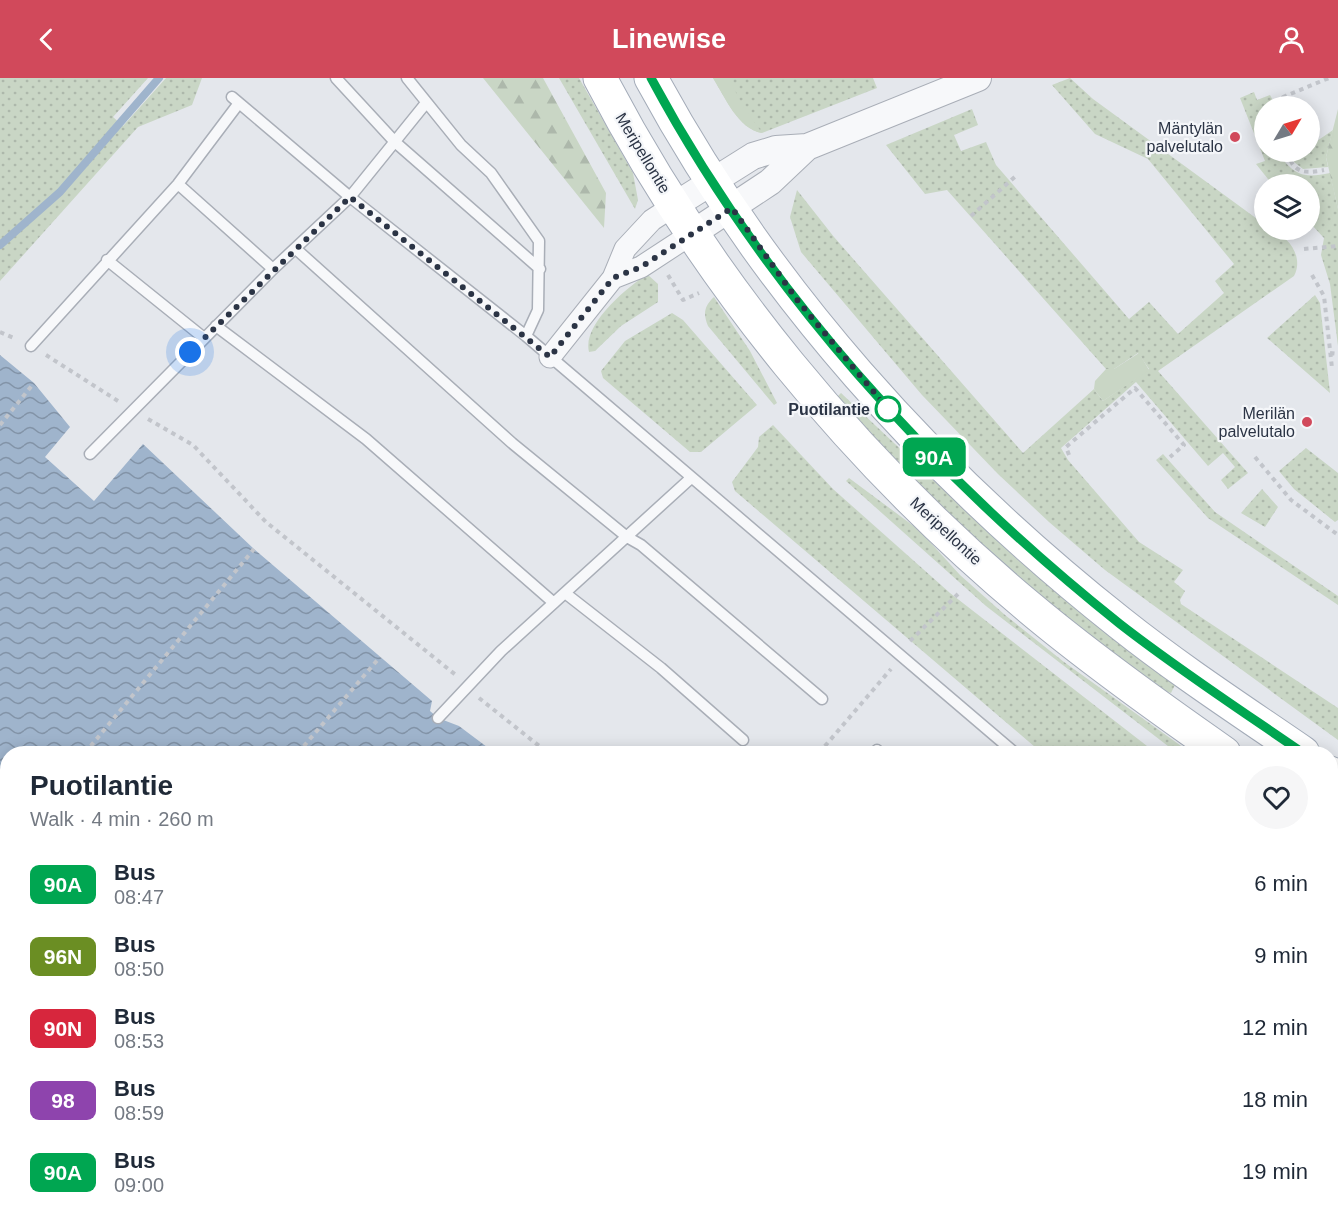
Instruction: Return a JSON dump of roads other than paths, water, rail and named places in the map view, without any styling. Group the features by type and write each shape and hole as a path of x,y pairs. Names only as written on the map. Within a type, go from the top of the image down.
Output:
{"main road":[{"name":"Meripellontie","path":"600,78 693,233 786,360 897,485 1038,615 1093,659 1214,746"},
{"path":"651,78 732,208 835,348 923,447 988,511 1122,625 1293,746"}],"street":[{"path":"550,357 613,278 625,249 640,232 713,180 761,153 776,149 807,147 978,78"},
{"path":"613,278 641,267 732,208 770,182 807,147"}],"lane":[{"path":"336,78 395,142 540,269"},
{"path":"407,78 461,145 492,173 539,241 538,310 526,336"},
{"path":"31,346 178,184 235,100 350,197 526,336 1007,746"},
{"path":"90,454 273,269 350,197 426,103"},
{"path":"178,184 273,269"},
{"path":"296,249 512,443 627,537 641,545 822,699"},
{"path":"107,260 204,338"},
{"path":"216,326 366,439 554,603"},
{"path":"438,718 501,651 691,478"},
{"path":"565,593 661,668 743,740"}],"water":[{"path":"0,355 34,383 70,427 45,457 94,501 143,444 254,549 432,701 430,711 438,718 459,726 486,746 0,746"}],"waterway":[{"path":"0,245 60,192 159,78"}],"place":[{"name":"Mäntylän palvelutalo","path":"1235,137"},
{"name":"Puotilantie","path":"888,409"},
{"name":"Merilän palvelutalo","path":"1307,422"}]}
